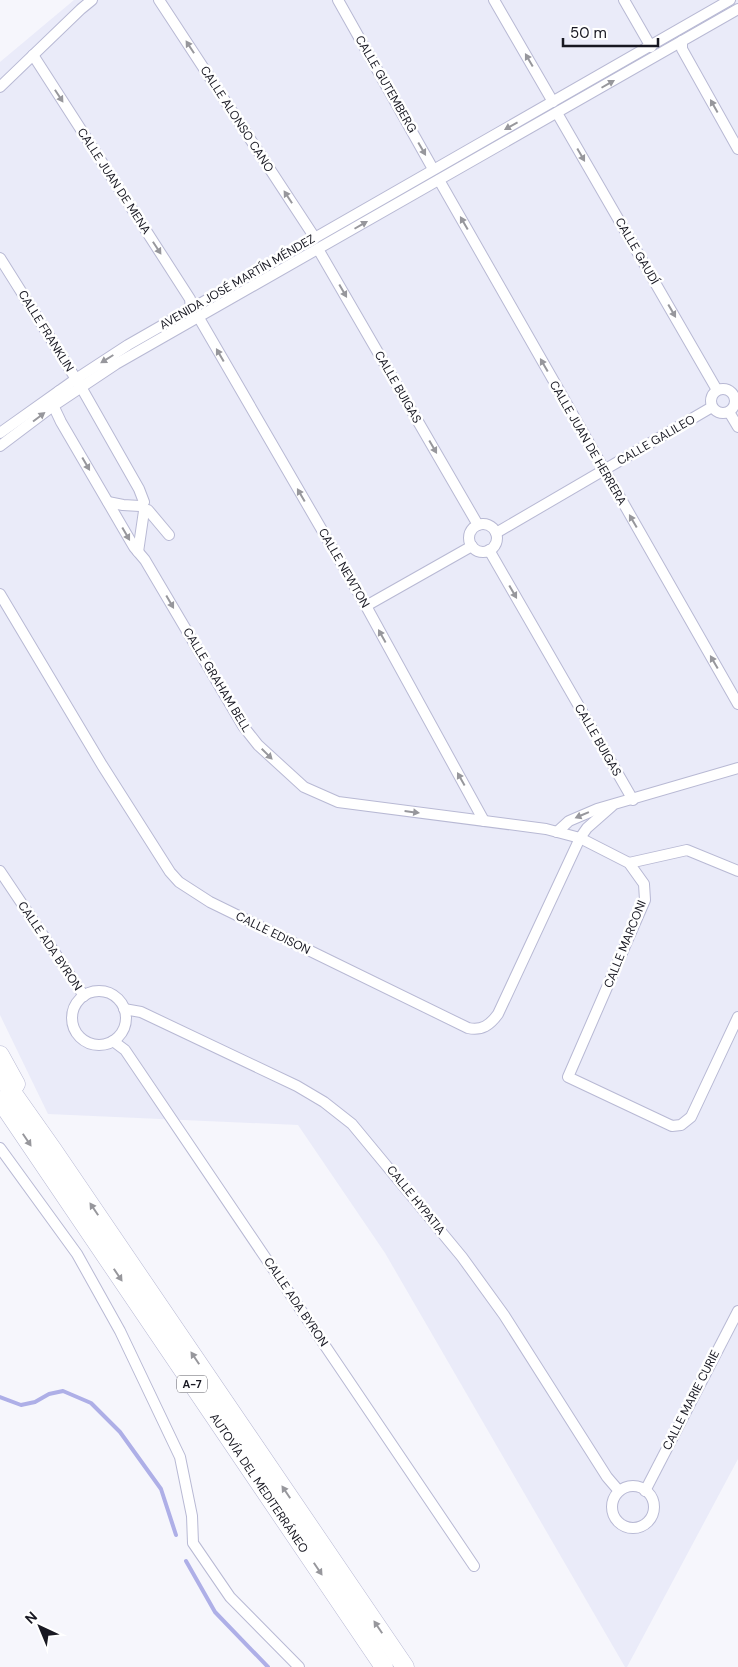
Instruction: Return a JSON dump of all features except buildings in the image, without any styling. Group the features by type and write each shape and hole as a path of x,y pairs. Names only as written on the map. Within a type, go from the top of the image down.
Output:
{"highway":[{"name":"AUTOVÍA DEL MEDITERRÁNEO","path":"0,1055 53,1150"},
{"name":"AUTOVÍA DEL MEDITERRÁNEO","path":"0,1075 406,1667"},
{"name":"AUTOVÍA DEL MEDITERRÁNEO","path":"0,1100 384,1667"}],"street":[{"path":"0,87 92,0"},
{"name":"CALLE ALONSO CANO","path":"159,0 315,238"},
{"name":"CALLE GUTEMBERG","path":"338,0 433,169"},
{"path":"494,0 553,102"},
{"path":"624,0 651,47"},
{"name":"AVENIDA JOSÉ MARTÍN MÉNDEZ","path":"0,446 54,406 78,383 128,345 730,0"},
{"name":"AVENIDA JOSÉ MARTÍN MÉNDEZ","path":"0,433 59,391 116,364 199,318 738,9"},
{"path":"682,41 682,49 738,149"},
{"name":"AVENIDA JOSÉ MARTÍN MÉNDEZ","path":"628,73 639,59 650,52 651,47"},
{"name":"CALLE JUAN DE MENA","path":"33,55 190,299 191,308"},
{"name":"AVENIDA JOSÉ MARTÍN MÉNDEZ","path":"557,113 559,106 573,97 584,85"},
{"name":"CALLE GAUDÍ","path":"557,113 716,390"},
{"name":"AVENIDA JOSÉ MARTÍN MÉNDEZ","path":"397,190 407,191 430,179 435,178 439,180"},
{"name":"CALLE JUAN DE HERRERA","path":"439,180 738,704"},
{"name":"AVENIDA JOSÉ MARTÍN MÉNDEZ","path":"318,249 319,242 342,228 347,219"},
{"name":"CALLE BUIGAS","path":"318,249 478,525"},
{"name":"CALLE FRANKLIN","path":"0,258 78,383"},
{"name":"AVENIDA JOSÉ MARTÍN MÉNDEZ","path":"128,345 136,345 147,341 191,317 199,318"},
{"name":"CALLE NEWTON","path":"199,318 366,606 484,821"},
{"path":"78,383 139,489 144,507 138,552"},
{"path":"726,389 736,393 735,404 729,412 719,413 712,407 711,398 716,390 726,389"},
{"path":"54,406 54,398 59,391"},
{"name":"CALLE GRAHAM BELL","path":"54,406 108,502 138,552 145,560 243,726 258,745 304,787 338,802 484,821 557,832 580,838"},
{"name":"CALLE GALILEO","path":"496,533 712,407"},
{"path":"729,412 738,427"},
{"path":"108,502 144,507 169,534"},
{"path":"478,525 490,526 496,533 495,545 489,550 481,552 472,546 470,541 471,532 478,525"},
{"path":"366,606 472,546"},
{"name":"CALLE BUIGAS","path":"489,550 633,800"},
{"name":"CALLE EDISON","path":"0,594 102,765 170,872 179,882 210,902 468,1028 477,1030 485,1027 498,1014 580,838"},
{"path":"557,832 569,821 597,809 738,768"},
{"path":"580,838 587,828 612,806"},
{"name":"CALLE MARCONI","path":"580,838 629,863 644,884 645,900 568,1077 672,1126 682,1125 691,1116 738,1017"},
{"path":"629,863 687,850 738,871"},
{"name":"CALLE ADA BYRON","path":"0,871 84,996"},
{"path":"107,992 120,1002 124,1009 125,1027 120,1035 105,1045 87,1042 74,1029 73,1011 84,996 91,993 107,992"},
{"name":"CALLE HYPATIA","path":"124,1009 141,1012 297,1086 324,1102 352,1124 462,1257 504,1315 607,1477 619,1491"},
{"name":"CALLE ADA BYRON","path":"113,1041 125,1050 474,1566"},
{"path":"0,1148 77,1254 120,1331 180,1457 192,1516 193,1543 230,1597 299,1667"},
{"name":"CALLE MARIE CURIE","path":"645,1491 738,1311"},
{"path":"630,1486 645,1491 651,1496 653,1514 646,1524 629,1528 618,1523 612,1513 612,1501 619,1491 630,1486"}],"shaded area":[{"path":"74,0 738,0 738,1459 627,1667 625,1667 385,1253 298,1125 48,1114 0,1015 0,62"}],"waterway":[{"path":"0,1397 21,1405 35,1402 49,1394 63,1391 91,1403 120,1432 161,1489 176,1535"},
{"path":"186,1561 215,1612 268,1667"}]}
